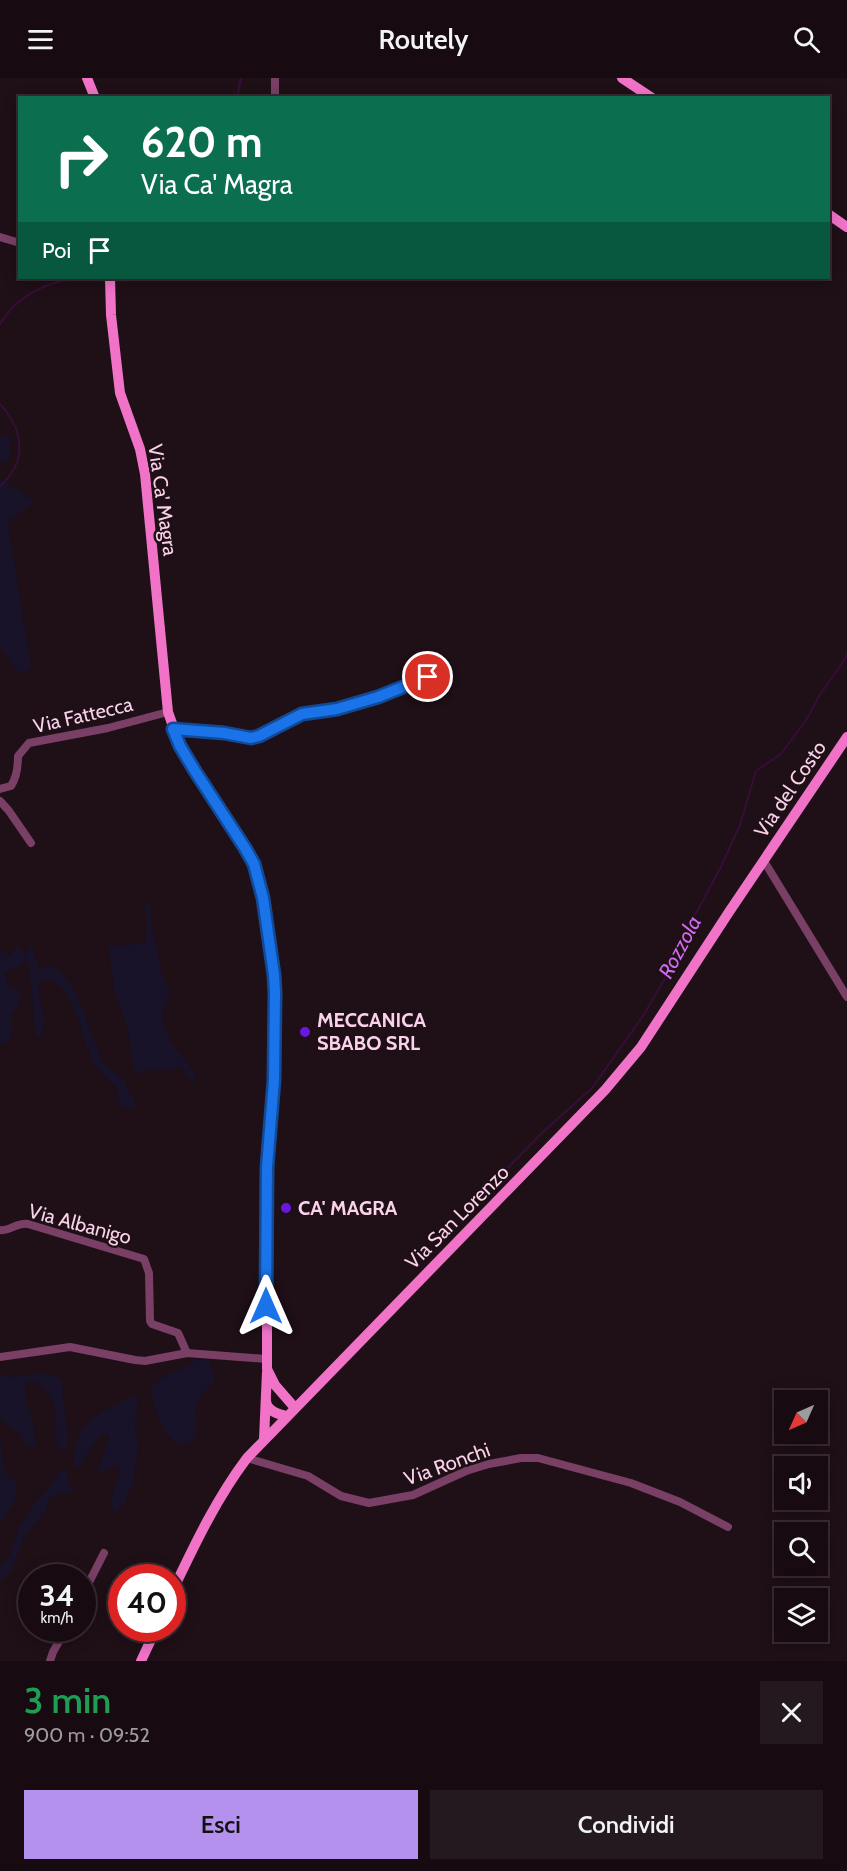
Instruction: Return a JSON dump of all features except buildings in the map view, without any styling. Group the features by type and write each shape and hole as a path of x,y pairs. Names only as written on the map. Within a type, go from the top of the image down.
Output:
{"street":[{"path":"87,78 94,96"},
{"path":"275,78 275,96"},
{"path":"622,78 649,96"},
{"path":"830,215 847,227"},
{"path":"0,237 18,242"},
{"name":"Via Ca' Magra","path":"110,279 111,315 120,393 140,449 145,474 168,712 180,746 254,864 265,909 275,993 274,1080 267,1167 267,1364 264,1439"},
{"path":"173,729 224,733 251,738 302,714 337,709 378,697 428,677"},
{"name":"Via Fattecca","path":"0,789 11,786 15,780 18,756 29,743 108,728 168,712"},
{"name":"Via del Costo","path":"764,861 847,737"},
{"path":"0,801 31,843"},
{"path":"764,861 847,996"},
{"name":"Via San Lorenzo","path":"186,1564 231,1479 247,1458 605,1090 640,1047 764,861"},
{"name":"Via Albanigo","path":"0,1230 5,1231 21,1223 28,1224 144,1259 149,1274 150,1321 152,1324 178,1333 187,1353"},
{"path":"0,1358 70,1347 145,1361 187,1353 267,1364 274,1385 295,1408"},
{"path":"266,1395 266,1403 270,1409 286,1416"},
{"name":"Via Ronchi","path":"247,1458 308,1476 341,1496 369,1503 413,1496 466,1471 489,1464 521,1458 538,1458 631,1484 680,1502 728,1527"},
{"path":"96,1569 104,1553"},
{"path":"50,1661 59,1642"},
{"path":"141,1661 150,1642"}],"shaded area":[{"path":"0,436 11,437 9,461 0,462"},
{"path":"0,479 35,501 8,523 31,668 18,673 0,647"},
{"path":"144,904 149,904 162,974 169,991 162,1017 163,1024 171,1043 194,1072 195,1084 179,1065 171,1070 151,1070 138,1075 133,1066 128,1030 114,989 108,947 146,943 147,918"},
{"path":"32,946 39,968 43,969 48,965 69,982 105,1064 123,1079 134,1099 135,1106 132,1109 120,1104 115,1086 95,1065 73,1007 60,986 50,979 41,981 39,986 44,1022 39,1038 36,1036 29,967 26,958 16,968 5,973 10,989 20,990 20,997 12,1014 10,1037 4,1043 0,1043 0,950 10,956 16,947 19,947 27,956 29,947"},
{"path":"209,1359 215,1382 197,1402 196,1429 193,1438 189,1443 177,1443 162,1425 151,1388 164,1376 187,1367 195,1360"},
{"path":"41,1373 57,1375 62,1382 68,1441 65,1453 56,1443 56,1414 51,1397 39,1385 29,1381 25,1386 35,1434 35,1447 27,1446 18,1432 0,1419 0,1375 15,1377"},
{"path":"133,1395 138,1398 135,1427 139,1443 132,1485 125,1503 115,1513 112,1497 120,1471 116,1465 108,1467 101,1473 98,1470 110,1436 108,1434 98,1439 77,1470 74,1466 75,1447 83,1429 90,1422"},
{"path":"0,1438 3,1465 10,1479 14,1478 17,1493 16,1499 0,1526"},
{"path":"62,1468 66,1470 69,1483 75,1492 59,1493 50,1498 46,1510 25,1535 8,1575 0,1582 0,1568 11,1553 18,1527"}],"waterway":[{"path":"237,96 241,78"},
{"path":"0,324 20,302 46,286 75,279 105,281"},
{"path":"122,281 137,279"},
{"path":"0,404 14,425 20,446 15,466 0,486"},
{"name":"Rozzola","path":"471,1214 473,1203 544,1131 592,1088 643,1016 671,968 681,941 720,869 740,825 756,771 781,754 807,719 847,653"}],"place":[{"name":"MECCANICA SBABO SRL","path":"305,1032"},
{"name":"CA' MAGRA","path":"286,1208"}],"route":[{"path":"266,1306 267,1167 274,1080 275,993 263,898 254,864 222,810 195,771 173,729 198,730 251,738 302,714 337,709 378,697 428,677"}]}
